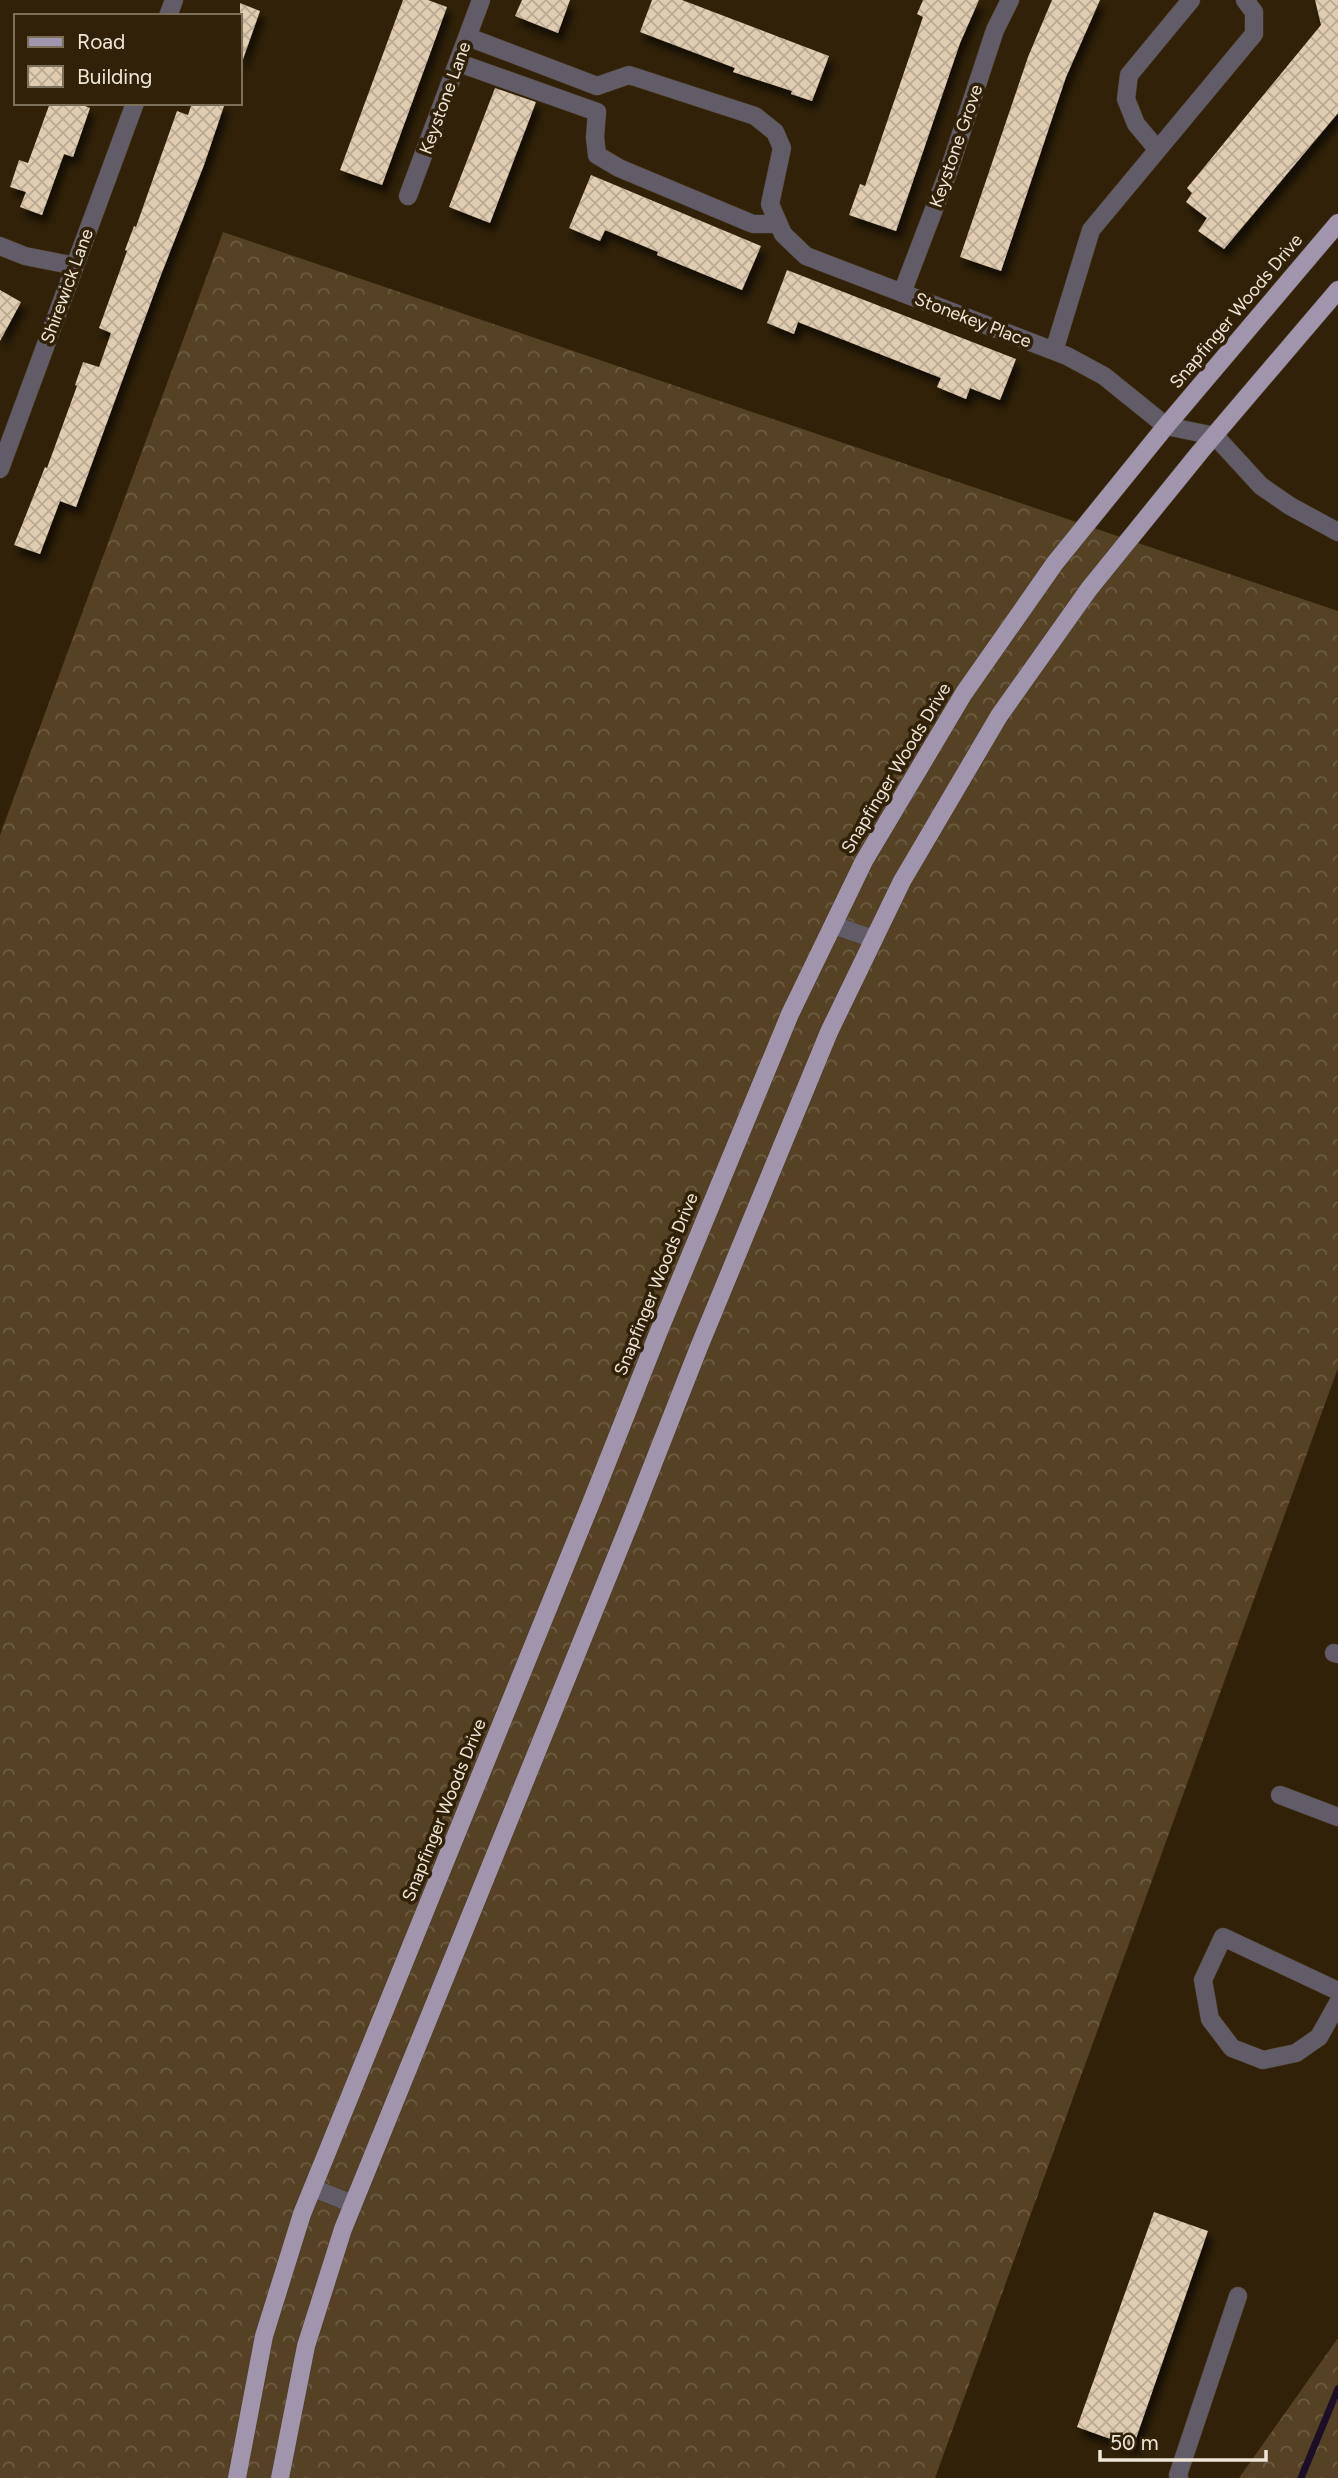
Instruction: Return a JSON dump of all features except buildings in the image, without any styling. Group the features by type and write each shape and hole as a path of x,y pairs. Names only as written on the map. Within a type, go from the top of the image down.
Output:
{"main road":[{"name":"Snapfinger Woods Drive","path":"237,2478 264,2336 313,2188 695,1242 790,1014 864,861 964,693 1055,563 1338,223"},
{"path":"280,2478 306,2346 343,2229 829,1032 902,881 999,716 1089,589 1338,290"}],"street":[{"name":"Keystone Lane","path":"408,196 481,0"},
{"name":"Keystone Grove","path":"902,293 949,170 995,30 1010,0"},
{"path":"1157,149 1136,124 1126,99 1129,75 1191,0"},
{"path":"1054,351 1091,230 1254,34 1254,12 1245,0"},
{"path":"459,63 597,112 597,155 620,167 753,224 778,224 770,204 782,148 775,132 755,116 629,75 597,86 468,37"},
{"name":"Shirewick Lane","path":"0,469 134,105"},
{"name":"Stonekey Place","path":"778,224 783,234 806,256 1054,351 1104,376 1167,426"},
{"path":"0,246 25,256 75,266"},
{"path":"1167,426 1215,436 1261,486 1290,506 1338,532"},
{"path":"833,925 874,939"},
{"path":"1280,1795 1338,1817"},
{"path":"1338,1991 1223,1937 1203,1980 1210,2019 1232,2048 1263,2060 1296,2053 1319,2037 1338,2003"},
{"path":"313,2188 353,2204"},
{"path":"1179,2478 1238,2296"}],"green space":[{"path":"223,232 1338,611 1338,1368 935,2478 0,2478 0,835"},
{"path":"1338,2338 1338,2478 1239,2478"}],"waterway":[{"path":"1301,2478 1338,2389"}]}
